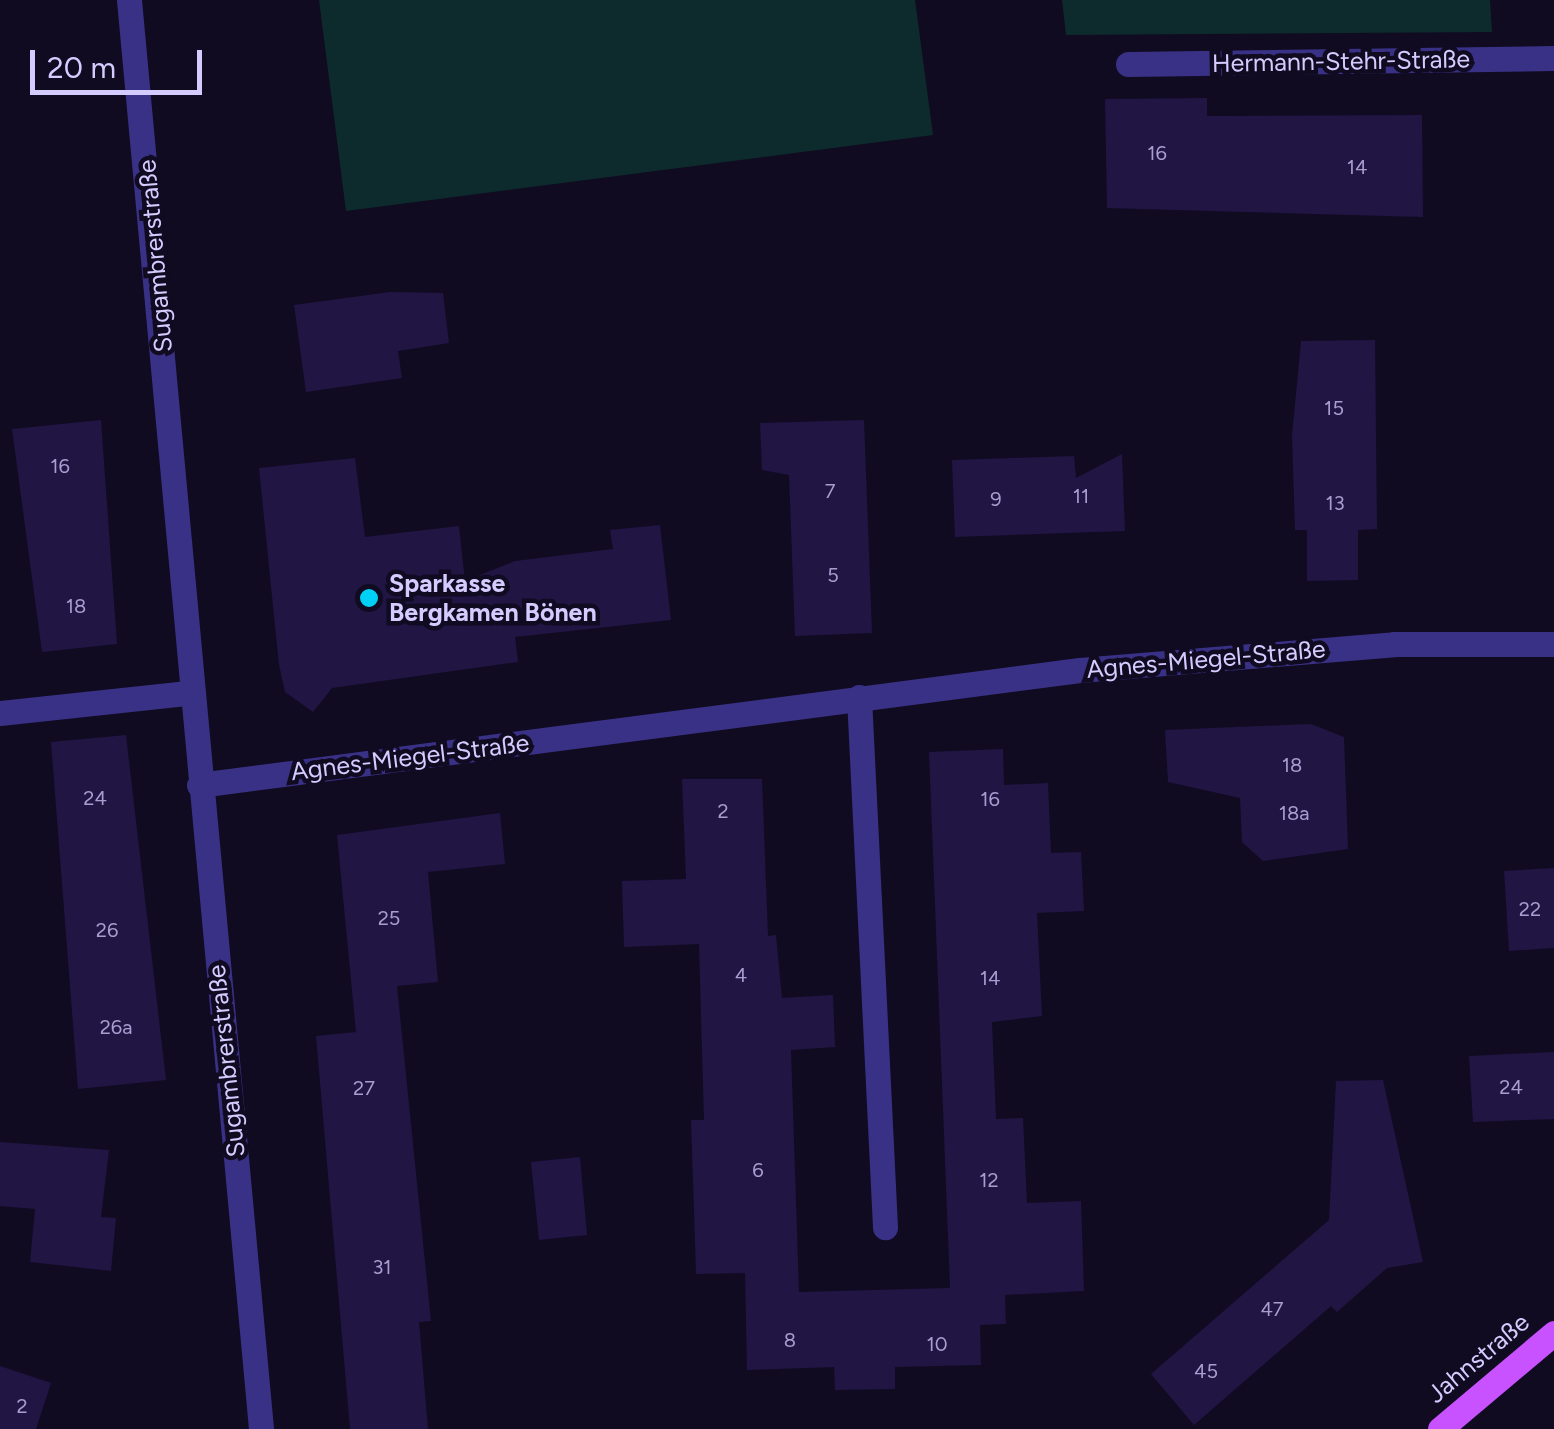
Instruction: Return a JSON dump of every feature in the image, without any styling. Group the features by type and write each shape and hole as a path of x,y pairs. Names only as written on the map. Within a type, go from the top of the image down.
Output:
{"main road":[{"name":"Jahnstraße","path":"1440,1429 1554,1333"}],"street":[{"name":"Sugambrerstraße","path":"128,0 158,260 188,693 261,1429"},
{"name":"Hermann-Stehr-Straße","path":"1128,64 1554,58"},
{"name":"Agnes-Miegel-Straße","path":"198,785 859,697 1394,644 1554,644"},
{"path":"0,713 188,693"},
{"path":"859,697 886,1227"}],"green space":[{"path":"319,0 915,0 933,135 346,211"},
{"path":"1062,0 1490,0 1492,32 1066,35"}],"building":[{"path":"1207,98 1207,116 1422,115 1423,217 1107,208 1105,99"},
{"path":"390,292 443,293 449,343 398,351 402,378 306,392 294,305"},
{"path":"1375,340 1377,529 1358,530 1358,580 1307,581 1307,530 1295,530 1292,436 1301,341"},
{"path":"101,420 117,644 42,652 12,429"},
{"path":"864,420 872,633 795,636 789,475 762,470 760,423"},
{"path":"1122,454 1125,531 955,537 952,460 1074,456 1076,478"},
{"name":"Sparkasse Bergkamen Bönen","path":"355,458 365,537 459,526 465,581 515,561 613,549 610,530 660,525 671,620 515,637 518,662 332,688 313,712 285,692 279,665 259,468"},
{"path":"1311,724 1344,737 1348,849 1263,861 1242,842 1240,798 1168,782 1165,730"},
{"path":"126,735 166,1080 78,1089 51,742"},
{"path":"1003,749 1004,785 1048,783 1051,853 1081,852 1084,911 1037,913 1042,1016 992,1022 996,1119 1023,1118 1027,1203 1081,1201 1084,1291 1005,1295 1006,1324 980,1325 981,1365 895,1367 895,1389 835,1390 834,1367 747,1370 745,1273 696,1274 691,1120 704,1120 699,944 624,947 622,881 686,879 682,779 762,779 768,936 776,935 782,998 833,995 835,1047 791,1050 799,1292 950,1288 929,752"},
{"path":"500,813 505,864 428,872 438,982 397,986 431,1321 419,1322 428,1429 350,1429 316,1036 356,1032 337,835"},
{"path":"1554,868 1554,948 1509,951 1504,871"},
{"path":"1554,1052 1554,1119 1473,1122 1469,1056"},
{"path":"1383,1080 1423,1262 1387,1268 1337,1312 1331,1306 1194,1425 1151,1374 1329,1220 1336,1081"},
{"path":"0,1142 109,1150 101,1217 116,1218 111,1271 30,1262 35,1209 0,1206"},
{"path":"580,1157 587,1235 539,1240 531,1162"},
{"path":"0,1366 51,1383 36,1429 0,1429"}],"place":[{"name":"Sparkasse Bergkamen Bönen","path":"369,598"}]}
